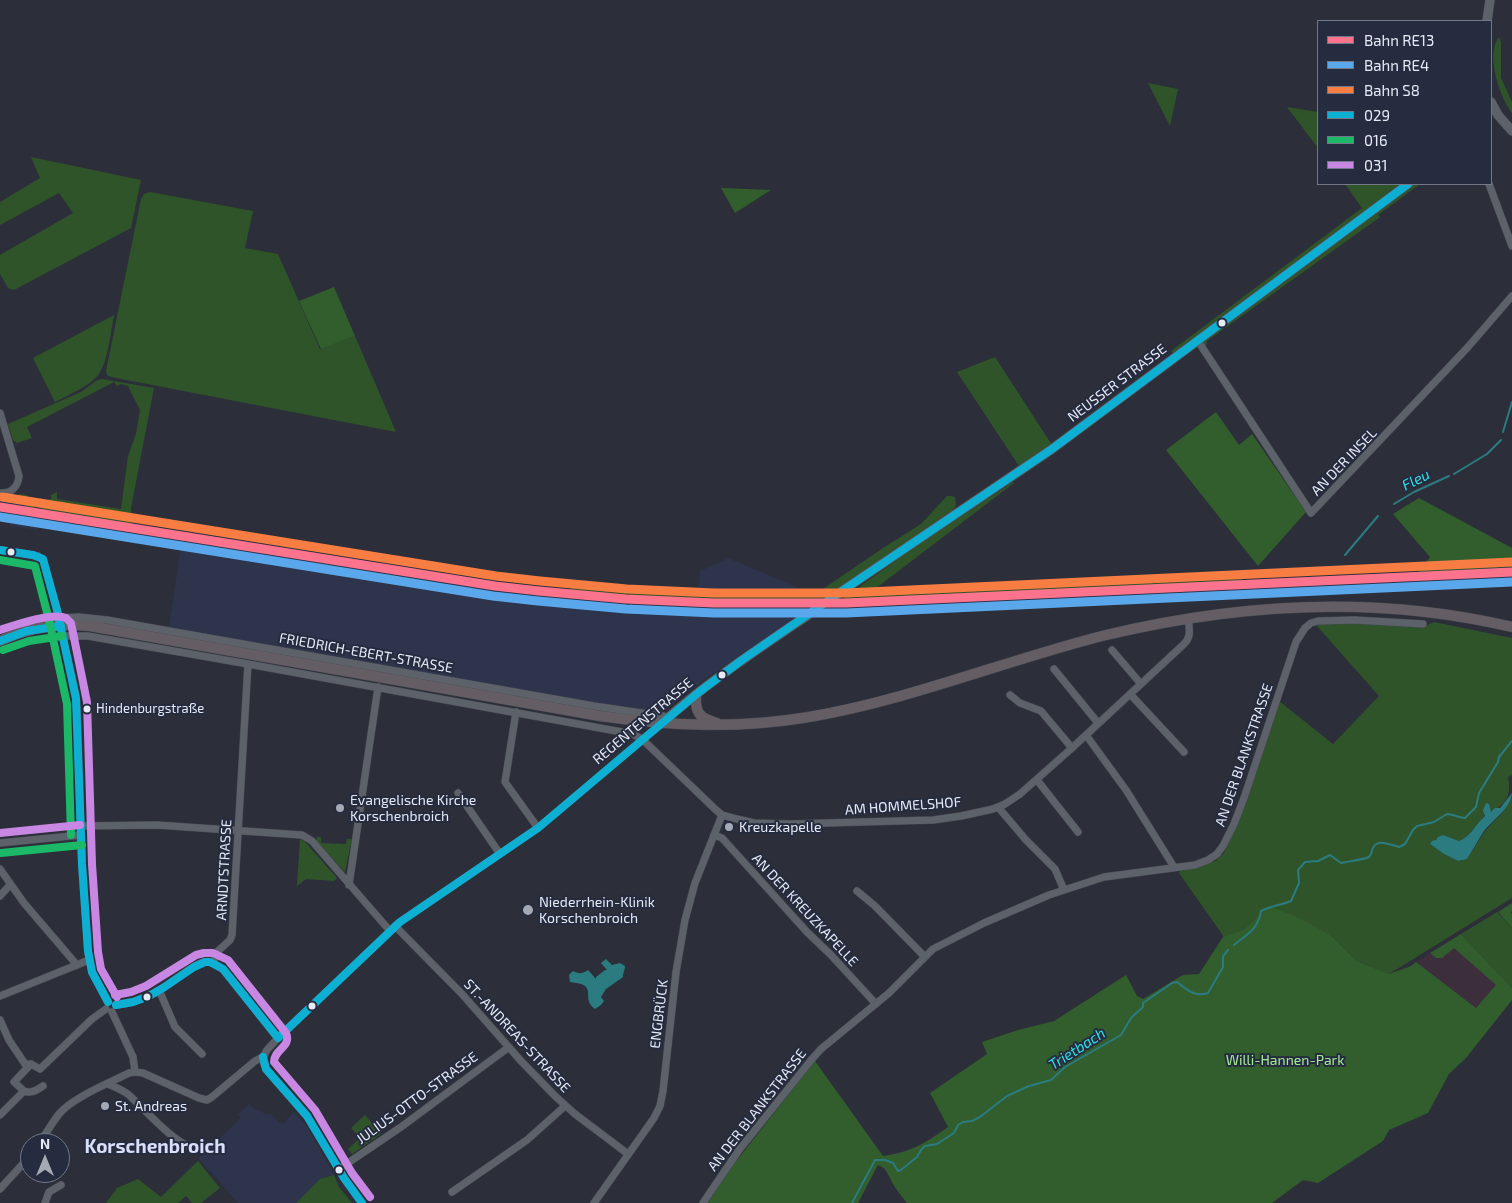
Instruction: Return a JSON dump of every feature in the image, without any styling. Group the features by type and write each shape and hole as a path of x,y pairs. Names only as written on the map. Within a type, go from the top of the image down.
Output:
{"main road":[{"path":"0,641 27,631 86,626 105,628 590,714 726,725 790,720 857,707 1088,640 1188,618 1272,608 1386,607 1437,612 1512,627"},
{"path":"696,695 696,709 700,715 712,722 726,725"}],"street":[{"path":"1487,20 1490,0"},
{"path":"1494,118 1512,131"},
{"name":"NEUSSER STRASSE","path":"836,595 1052,449 1407,185"},
{"path":"1489,185 1512,246"},
{"name":"AN DER INSEL","path":"1198,341 1312,513 1468,347 1512,296"},
{"path":"0,413 19,474 18,482 12,490 7,493 0,493"},
{"path":"0,550 42,558 61,627 77,703 81,835 90,960 94,975 111,1007 133,1057 135,1072 127,1074 79,1098 58,1114 46,1133"},
{"name":"REGENTENSTRASSE","path":"135,1072 148,1075 199,1098 207,1100 212,1097 254,1061 263,1057 266,1050 278,1038 392,928 538,828 696,695 742,660 808,615"},
{"name":"AM HOMMELSHOF","path":"643,740 722,815 737,820 763,824 842,823 941,820 980,813 1012,800 1086,736 1188,640 1190,633 1188,618"},
{"name":"AN DER BLANKSTRASSE","path":"703,1203 730,1162 812,1058 896,987 938,946 990,920 1064,890 1109,876 1194,865 1208,860 1217,854 1224,846 1242,803 1296,642 1305,628 1315,621 1331,620 1424,624"},
{"path":"61,627 88,636 633,734 643,740"},
{"path":"1112,650 1141,684"},
{"name":"ARNDTSTRASSE","path":"213,963 218,951 229,942 232,936 248,664"},
{"path":"1054,669 1098,723"},
{"path":"350,885 378,687"},
{"path":"1130,694 1184,752"},
{"path":"1010,695 1020,703 1041,711 1072,748"},
{"path":"516,712 504,781 538,828"},
{"path":"1086,736 1126,790 1174,867"},
{"path":"1037,780 1078,832"},
{"path":"458,792 500,854"},
{"path":"998,807 1026,840 1055,869 1064,890"},
{"name":"ENGBRÜCK","path":"594,1203 654,1118 662,1101 676,972 685,920 695,883 722,815"},
{"name":"ST.-ANDREAS-STRASSE","path":"81,826 157,826 306,836 392,928 462,994 565,1106 628,1154"},
{"path":"0,843 81,835"},
{"name":"AN DER KREUZKAPELLE","path":"714,835 722,838 807,932 876,1004"},
{"path":"0,869 10,885 77,966"},
{"path":"0,896 10,885"},
{"path":"857,891 875,906 924,958"},
{"path":"2,996 90,960"},
{"path":"0,1020 15,1050 25,1064 31,1064 40,1069 92,1019 111,1007 138,1002 205,962 213,963 223,969 278,1038"},
{"path":"159,990 175,1027 202,1054"},
{"name":"JULIUS-OTTO-STRASSE","path":"339,1169 401,1127 509,1047"},
{"path":"263,1057 265,1067 307,1116 362,1203"},
{"path":"31,1064 14,1082 27,1092 34,1091 43,1086"},
{"path":"108,1084 127,1094 149,1116 186,1146 192,1148"},
{"path":"0,1115 24,1091"},
{"path":"452,1192 528,1140 565,1106"},
{"path":"0,1189 20,1167"},
{"path":"45,1203 49,1192 61,1185"}],"shaded area":[{"path":"0,501 26,505 26,507 462,578 594,594 684,600 752,602 909,598 1355,577 1512,567 1512,581 809,612 709,676 663,711 648,712 247,643 169,627 181,546 39,525 38,530 10,526 10,523 0,522"},
{"path":"728,558 804,590 806,595 798,593 786,596 701,594 698,591 700,571"},
{"path":"1512,793 1505,809 1484,831 1467,859 1458,861 1430,844 1443,835 1459,841 1463,839 1485,816 1483,810 1486,803 1489,804 1491,812 1495,808 1500,808"},
{"path":"1454,948 1497,985 1476,1008 1416,962 1430,953 1436,958"},
{"path":"606,959 612,965 620,963 625,966 623,977 606,989 601,997 604,1001 595,1009 590,1003 586,987 570,982 569,975 573,971 580,973 588,970 596,979 596,977 607,970 601,963"},
{"path":"249,1104 254,1109 271,1114 280,1123 284,1123 294,1112 308,1128 334,1175 320,1179 296,1203 238,1203 198,1158 241,1118 238,1114"}],"green space":[{"path":"1499,37 1501,43 1501,78 1512,102 1512,113 1499,87 1494,65 1493,54"},
{"path":"1148,83 1178,89 1170,126"},
{"path":"1287,107 1317,112 1317,147"},
{"path":"31,157 141,180 131,228 14,290 8,288 0,274 0,255 73,213 59,193 0,225 0,202 40,178"},
{"path":"1346,185 1401,185 1174,354 1171,351 1362,208"},
{"path":"1412,185 1419,185 1378,215 1380,217 1207,341 1206,347 1204,345 1204,341 1235,318 1235,316"},
{"path":"721,188 771,190 735,213"},
{"path":"150,192 253,211 245,248 278,254 320,349 355,336 396,432 107,375 106,371 141,199 144,194"},
{"path":"334,287 355,336 321,349 299,301"},
{"path":"114,315 107,353 103,367 97,377 55,402 33,358"},
{"path":"995,357 1052,445 1019,466 957,372"},
{"path":"102,379 154,388 131,508 131,525 41,510 38,499 41,498 43,501 51,499 51,495 57,492 57,499 121,509 128,456 136,434 140,410 128,386 121,384 117,386 114,382 27,427 32,438 17,443 13,440 8,424 81,392"},
{"path":"1216,412 1239,445 1252,434 1306,512 1258,566 1166,450"},
{"path":"1013,482 867,595 1242,577 1242,582 841,600 919,544"},
{"path":"20,494 27,495 29,501 33,501 35,509 25,507 25,505 0,501 0,499 13,498"},
{"path":"947,496 955,497 956,505 953,510 861,573 831,596 840,600 752,602 684,600 571,592 571,588 698,591 702,594 786,596 789,589 806,595 812,594 823,589 921,524"},
{"path":"1419,498 1512,548 1512,567 1419,572 1430,557 1393,514"},
{"path":"1434,622 1512,638 1512,775 1508,777 1509,789 1507,798 1501,806 1491,812 1487,805 1484,807 1485,815 1463,839 1459,841 1443,835 1430,844 1458,861 1467,859 1485,831 1502,813 1512,796 1512,898 1389,974 1357,961 1332,936 1269,906 1244,929 1224,937 1179,873 1181,870 1194,869 1215,861 1224,853 1246,804 1279,701 1333,744 1379,696 1317,626 1319,623 1423,627"},
{"path":"317,837 321,837 321,843 346,844 347,839 352,839 345,872 316,841"},
{"path":"300,839 305,842 337,878 334,881 306,879 297,886"},
{"path":"1512,903 1511,912 1512,928 1498,912"},
{"name":"Willi-Hannen-Park","path":"1269,906 1297,917 1332,936 1357,961 1389,974 1411,966 1416,962 1476,1008 1496,985 1454,948 1442,958 1436,958 1430,953 1461,934 1512,988 1512,1000 1466,1058 1449,1074 1428,1113 1389,1130 1383,1141 1318,1183 1303,1180 1272,1203 907,1203 896,1189 886,1171 878,1165 858,1203 708,1203 734,1164 815,1061 883,1156 910,1149 948,1127 930,1093 987,1054 982,1042 1054,1021 1126,975 1137,996 1143,999 1183,975 1199,974 1223,937 1244,929"},
{"path":"1497,912 1512,928 1512,988 1461,934"},
{"path":"365,1115 381,1134 352,1154 348,1149 360,1138 351,1128"},
{"path":"198,1161 220,1188 201,1203 192,1203 186,1196 178,1203 106,1203 117,1188 138,1179 161,1197"},
{"path":"334,1175 339,1187 352,1203 296,1203 320,1179"}],"waterway":[{"name":"Fleu","path":"1503,432 1512,402"},
{"name":"Fleu","path":"1454,474 1487,454 1501,440"},
{"name":"Fleu","path":"1394,504 1414,492 1449,476"},
{"name":"Fleu","path":"1345,555 1378,516"},
{"name":"Trietbach","path":"1234,945 1254,927 1261,911 1291,901 1299,883 1298,870 1305,862 1318,861 1330,855 1341,863 1366,858 1370,856 1374,846 1377,844 1384,843 1399,847 1405,844 1417,826 1434,822 1447,814 1465,818 1476,807 1479,793 1498,762 1499,757 1512,741"},
{"name":"Trietbach","path":"852,1203 875,1160 885,1160 893,1163 898,1171 901,1170 917,1157 925,1146 937,1144 954,1133 958,1125 980,1117 1007,1096 1029,1086 1051,1080 1065,1067 1121,1035 1131,1018 1143,1007 1143,1003 1172,983 1177,982 1195,993 1208,993 1223,967 1223,956 1228,950"}],"tunnel":[{"path":"808,615 836,595"}],"rail line":[{"name":"S8","path":"2,497 496,576 627,589 714,593 846,593 1512,562"},
{"name":"RE13","path":"0,507 495,586 626,599 714,603 846,603 1512,572"},
{"name":"RE4","path":"0,517 493,596 626,609 714,613 846,613 1512,582"}],"transit line":[{"name":"029","path":"116,1005 133,1002 149,996 194,967 210,962 223,969 278,1038 400,922 538,828 699,692 836,595 1052,449 1407,185"},
{"name":"029","path":"0,550 33,555 43,559 57,610 76,699 82,864 88,951 92,972 108,1002"},
{"name":"016","path":"0,560 35,566 49,620 67,704 71,835"},
{"name":"031","path":"0,630 33,620 52,617 66,618 71,623 87,702 92,864 98,952 101,969 117,997"},
{"name":"029","path":"0,641 27,631 61,626"},
{"name":"016","path":"3,650 29,641 62,636"},
{"name":"031","path":"0,833 80,825"},
{"name":"016","path":"1,853 82,845"},
{"name":"031","path":"115,995 131,992 146,986 196,955 213,953 228,960 286,1033 287,1042 277,1054 274,1062 315,1110 352,1173 370,1197"},
{"name":"029","path":"263,1057 266,1069 307,1116 344,1178 362,1203"}],"place":[{"name":"Hindenburgstraße","path":"87,709"},
{"name":"Evangelische Kirche Korschenbroich","path":"340,808"},
{"name":"Kreuzkapelle","path":"729,827"},
{"name":"Niederrhein-Klinik Korschenbroich","path":"528,910"},
{"name":"St. Andreas","path":"105,1106"}],"district":[{"name":"Korschenbroich","path":"155,1147"}]}
